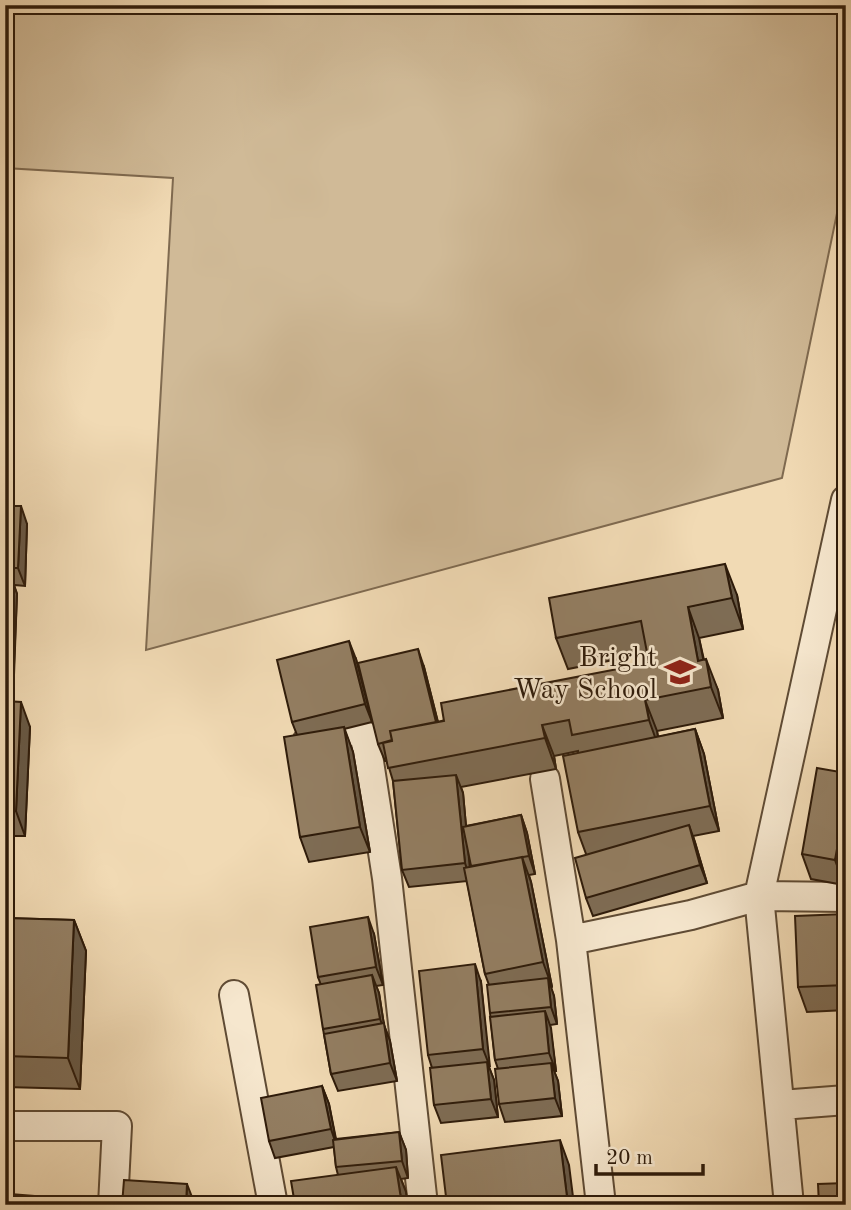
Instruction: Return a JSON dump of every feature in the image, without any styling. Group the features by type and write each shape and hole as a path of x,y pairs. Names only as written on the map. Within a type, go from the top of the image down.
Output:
{"street":[{"path":"789,1205 759,896 846,500"},
{"path":"295,745 355,730 365,736 387,878 423,1205"},
{"path":"545,779 570,940 601,1205"},
{"path":"570,940 691,915 759,896 846,897"},
{"path":"234,995 273,1205"},
{"path":"781,1105 846,1100"},
{"path":"5,1126 117,1126 113,1205"}],"shaded area":[{"path":"15,5 846,5 846,170 782,478 146,650 173,178 5,168 5,15"}],"building":[{"path":"5,506 21,506 18,568 5,568"},
{"path":"725,564 732,598 688,607 698,661 706,659 711,687 645,700 649,720 572,735 569,720 542,725 545,738 388,768 383,743 392,741 390,731 444,721 441,703 649,663 641,621 556,638 549,598"},
{"path":"5,569 8,569 5,638"},
{"path":"349,641 365,704 292,722 277,660"},
{"path":"418,649 436,722 390,731 392,740 378,744 358,663"},
{"path":"5,701 21,702 16,811 5,811"},
{"path":"344,727 360,827 300,837 284,737"},
{"path":"695,729 710,806 578,832 563,756"},
{"path":"817,768 846,773 846,851 837,849 835,860 802,854"},
{"path":"456,775 465,863 402,870 393,781"},
{"path":"521,815 529,856 471,866 463,827"},
{"path":"689,825 700,865 586,898 575,858"},
{"path":"522,857 543,962 485,974 464,868"},
{"path":"846,914 846,985 798,987 795,916"},
{"path":"368,917 376,967 318,977 310,927"},
{"path":"5,918 74,920 68,1058 5,1056"},
{"path":"475,964 483,1049 428,1055 419,971"},
{"path":"372,975 380,1019 323,1029 316,985"},
{"path":"548,978 551,1007 490,1013 487,985"},
{"path":"545,1011 549,1053 495,1060 490,1017"},
{"path":"384,1023 390,1063 331,1074 324,1034"},
{"path":"487,1062 491,1099 434,1105 430,1068"},
{"path":"551,1063 555,1098 499,1104 495,1069"},
{"path":"322,1086 331,1129 269,1141 261,1098"},
{"path":"399,1132 402,1161 336,1167 333,1140"},
{"path":"560,1140 568,1205 447,1205 441,1155"},
{"path":"396,1167 402,1205 295,1205 291,1181"},
{"path":"124,1180 187,1184 186,1205 122,1205"},
{"path":"846,1183 846,1205 819,1205 818,1184"},
{"path":"10,1194 71,1199 70,1205 9,1205"}],"place":[{"name":"Bright Way School","path":"680,672"}]}
